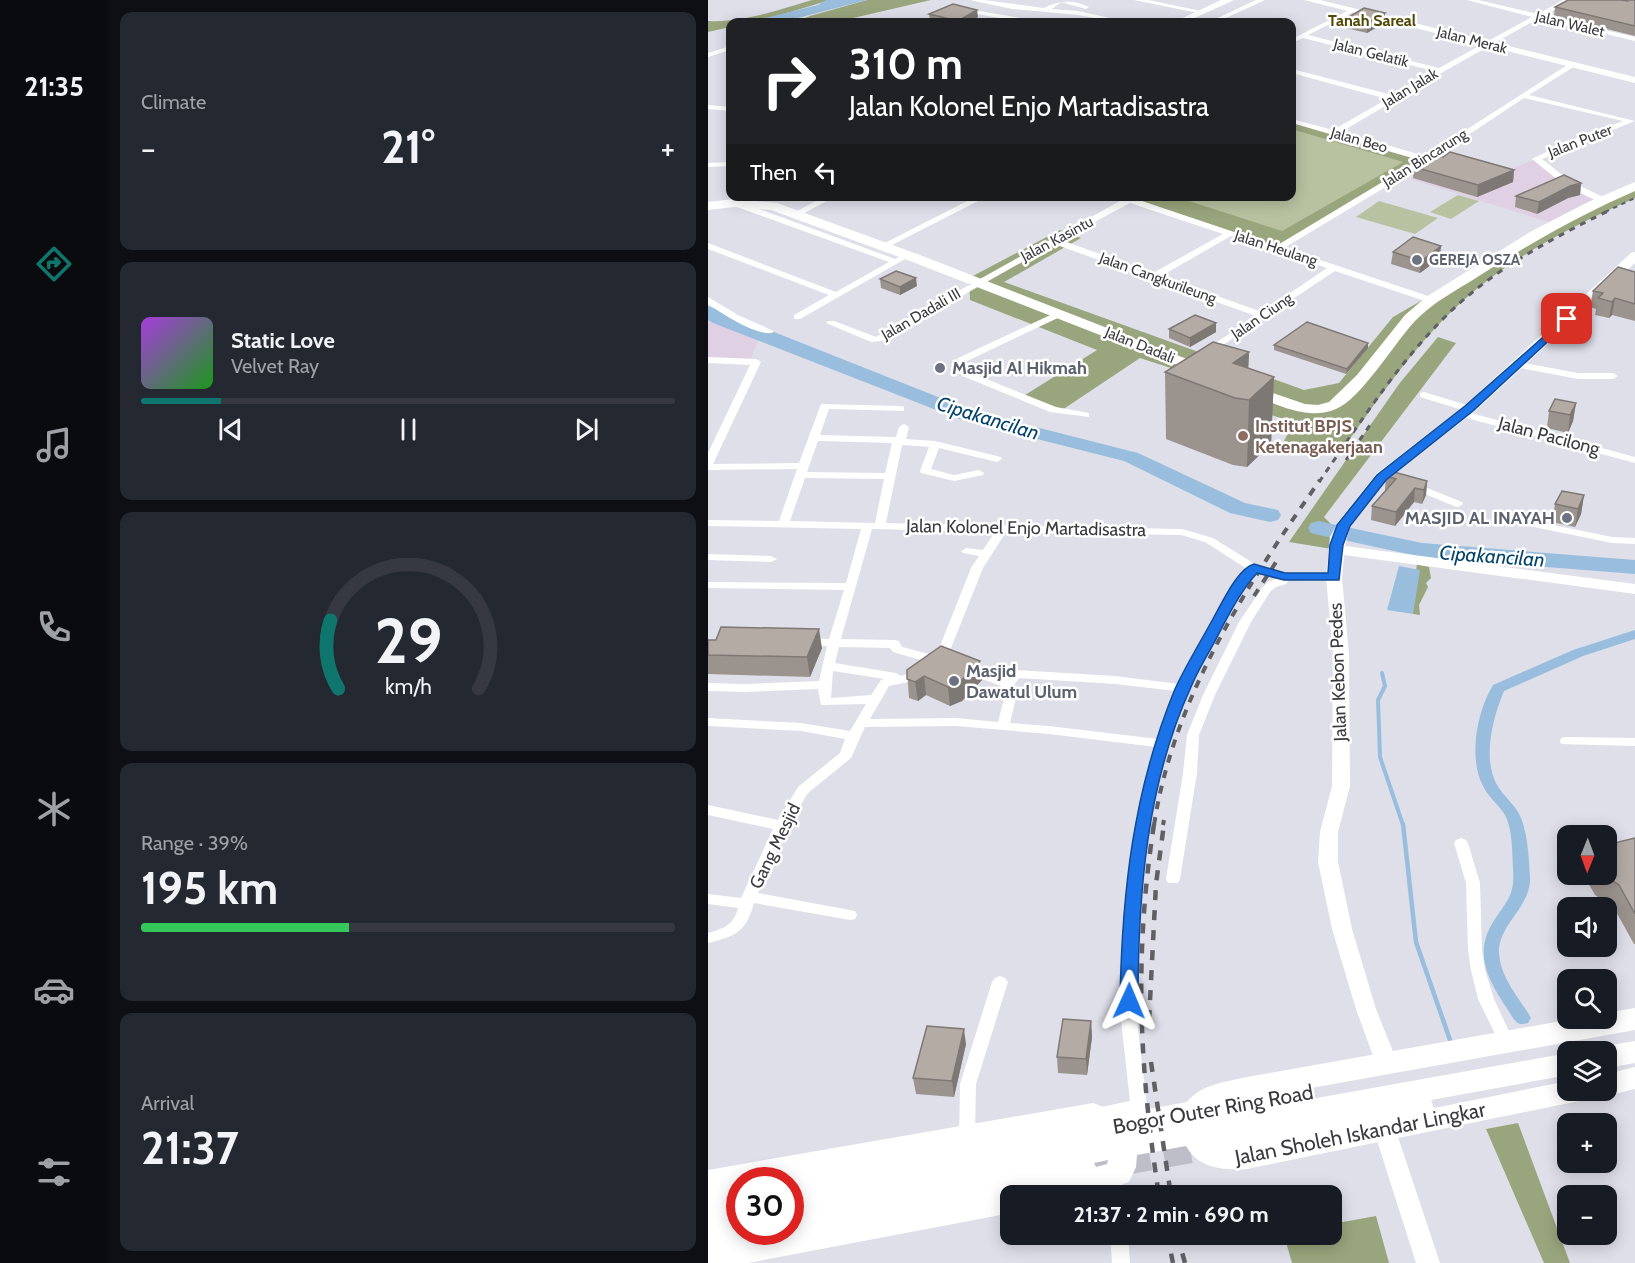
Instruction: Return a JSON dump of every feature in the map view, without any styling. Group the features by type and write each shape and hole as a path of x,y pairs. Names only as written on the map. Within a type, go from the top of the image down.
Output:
{"highway":[{"path":"1217,1106 1393,1067 1635,1021"},
{"name":"Bogor Outer Ring Road","path":"804,1182 1635,1032"},
{"path":"1617,1055 1635,1052"},
{"name":"Bogor Outer Ring Road","path":"804,1203 1557,1066"},
{"name":"Jalan Sholeh Iskandar Lingkar","path":"1393,1067 1247,1088 1204,1100 1194,1114 1193,1132 1203,1149 1222,1158 1247,1157 1400,1120 1511,1097 1557,1092"},
{"path":"1617,1070 1635,1068"},
{"path":"1617,1082 1635,1078"},
{"path":"1511,1097 1557,1083"},
{"path":"1226,1143 1400,1120"},
{"path":"804,1182 1088,1122"},
{"path":"708,1183 967,1137 1088,1122 1112,1122 1120,1137 1122,1164 1115,1185"},
{"path":"804,1222 1083,1169"},
{"path":"708,1199 726,1196"},
{"path":"708,1257 1000,1202"},
{"path":"708,1221 726,1218"},
{"path":"708,1240 726,1237"}],"main road":[{"path":"1189,18 1229,0"},
{"name":"Jalan Merak","path":"1315,1 1635,80"},
{"path":"1238,384 1303,408 1328,408 1347,395 1410,318 1431,300 1525,240 1599,199 1635,186"},
{"path":"708,201 726,199"},
{"name":"Jalan Dadali","path":"708,206 729,203 788,214 842,237 882,246 902,259 978,282 1217,376"},
{"path":"1635,256 1618,278 1466,411 1381,477 1340,537 1400,557 1635,589"},
{"name":"Jalan Kebon Pedes","path":"1340,537 1334,578 1341,654 1341,786 1329,832 1328,862 1342,929 1366,1009 1393,1067"},
{"path":"1400,1120 1428,1263"}],"street":[{"path":"973,0 1106,18"},
{"path":"1047,9 1060,0 1086,8"},
{"path":"1137,0 1203,12"},
{"path":"1221,18 1262,0"},
{"name":"Jalan Walet","path":"1470,0 1635,39"},
{"name":"Jalan Jalak","path":"1334,133 1440,70 1568,0"},
{"path":"996,16 1012,7"},
{"path":"1296,39 1351,11"},
{"path":"979,13 1008,18"},
{"path":"1085,18 1092,15"},
{"name":"Jalan Gelatik","path":"1302,36 1440,70"},
{"path":"708,55 726,49"},
{"name":"Jalan Bincarung","path":"1277,249 1426,159 1572,64"},
{"path":"1296,72 1393,98"},
{"path":"1522,96 1633,122"},
{"path":"708,107 726,109"},
{"name":"Jalan Beo","path":"1296,122 1426,159"},
{"name":"Jalan Puter","path":"1599,199 1567,183 1536,159 1567,145 1633,122"},
{"path":"708,165 726,164"},
{"path":"788,214 820,201"},
{"path":"882,246 974,201"},
{"name":"Jalan Kasintu","path":"978,282 1127,201"},
{"name":"Jalan Heulang","path":"1141,201 1431,300"},
{"path":"1154,276 1230,233"},
{"path":"842,237 902,259"},
{"name":"Jalan Cangkurileung","path":"1054,241 1263,315"},
{"path":"708,246 836,295"},
{"path":"798,316 902,259"},
{"name":"Jalan Ciung","path":"1189,365 1334,268"},
{"name":"Jalan Dadali III","path":"831,323 874,340 879,339 978,282"},
{"path":"708,300 735,317 769,331"},
{"path":"1059,314 961,360 959,368 968,375 1054,410 1085,415"},
{"path":"708,361 756,362 708,465 890,476"},
{"path":"1518,365 1578,375 1613,376"},
{"name":"Jalan Pacilong","path":"1424,396 1466,411 1635,460"},
{"path":"783,524 825,406 900,409"},
{"path":"880,525 896,446 904,427"},
{"path":"814,438 935,444 997,459"},
{"path":"935,444 925,471 954,478 979,473"},
{"path":"1381,477 1429,490 1458,504"},
{"path":"1514,520 1612,540 1635,541"},
{"name":"Jalan Kolonel Enjo Martadisastra","path":"708,523 1182,532 1209,540 1254,568 1284,576 1334,578"},
{"path":"867,526 824,685 825,702 873,699"},
{"path":"947,661 959,608 985,554 1003,528"},
{"path":"967,551 985,554"},
{"path":"708,557 771,559"},
{"path":"1088,1122 1139,1106 1129,1021 1130,930 1142,821 1163,744 1183,688 1238,586 1254,568"},
{"path":"1173,879 1190,773 1193,735 1209,695 1245,622 1266,590 1272,584 1282,582 1284,576"},
{"path":"708,585 851,587"},
{"path":"788,642 895,644 897,648 947,661 1009,684"},
{"name":"Gang Mesjid","path":"708,938 732,932 743,918 748,901 781,826 803,790 846,755 853,736 863,723 873,699 885,683 919,676 947,661"},
{"path":"829,666 896,677 897,680"},
{"path":"1003,726 1009,702 1005,689 1016,674 1115,680 1183,688"},
{"path":"708,687 824,685"},
{"path":"708,722 801,727 853,736"},
{"path":"863,723 956,722 1163,744"},
{"path":"1566,741 1635,742"},
{"path":"708,810 781,826"},
{"path":"1461,843 1473,882 1475,950 1495,1048"},
{"path":"708,899 748,901 850,915"},
{"path":"967,1137 968,1084 1000,982"},
{"path":"1120,1245 1121,1263"}],"shaded area":[{"path":"1538,158 1536,159 1602,200 1555,224 1410,179 1438,162 1497,175"},
{"path":"708,313 760,337 750,360 708,358"}],"green space":[{"path":"812,0 830,0 771,18 747,18"},
{"path":"867,0 931,0 853,18 805,18"},
{"path":"708,21 726,21 726,28 708,32"},
{"path":"1296,122 1426,159 1277,249 1131,201 1188,201 1282,231 1403,162 1296,131"},
{"path":"1296,131 1404,162 1276,235 1186,201 1296,201"},
{"path":"1635,186 1635,198 1537,247 1491,278 1450,313 1406,363 1340,453 1284,441 1294,422 1221,400 1214,382 1140,358 1062,410 1025,395 1097,350 970,300 969,278 1060,230 1081,238 1004,282 1304,390 1339,383 1393,317 1555,224"},
{"path":"1458,195 1479,201 1451,219 1430,212"},
{"path":"1379,201 1438,218 1415,234 1356,217"},
{"path":"1438,337 1456,343 1324,517 1340,533 1338,550 1289,542 1399,384"},
{"path":"1417,564 1429,567 1431,578 1426,583 1428,587 1419,605 1420,615 1413,614 1410,610"},
{"path":"1518,1123 1557,1228 1557,1245 1563,1245 1570,1263 1544,1263 1486,1129"},
{"path":"1376,1216 1389,1263 1292,1263 1287,1245 1342,1245 1342,1222"}],"water":[{"path":"826,0 867,0 797,18 765,18 818,5"},
{"path":"1399,566 1420,570 1413,614 1387,610"}],"building":[{"path":"1568,0 1635,0 1635,26 1555,7"},
{"path":"953,4 977,10 963,18 946,18 929,14"},
{"path":"1364,8 1385,13 1367,22 1347,18"},
{"path":"1450,152 1514,170 1478,185 1414,167 1434,154 1443,157"},
{"path":"1564,175 1581,183 1570,186 1539,202 1516,196"},
{"path":"1413,237 1441,246 1421,261 1393,252"},
{"path":"1618,267 1635,272 1635,304 1615,298 1612,302 1598,298 1603,293 1593,291"},
{"path":"896,271 916,278 900,287 880,279"},
{"path":"1195,315 1216,323 1190,338 1169,329"},
{"path":"1307,322 1368,343 1347,369 1274,345"},
{"path":"1213,342 1249,352 1233,363 1274,377 1249,400 1235,398 1165,372"},
{"path":"1555,399 1576,403 1570,415 1549,411"},
{"path":"1390,471 1427,481 1424,490 1415,488 1396,512 1372,506 1396,479 1386,476"},
{"path":"1562,491 1584,495 1578,509 1555,504"},
{"path":"721,627 819,629 807,657 708,655 708,640 716,640"},
{"path":"941,646 980,661 960,682 948,687 924,676 915,682 907,679 907,670"},
{"path":"1635,838 1635,914 1617,884 1617,842"},
{"path":"1063,1019 1091,1021 1086,1059 1057,1057"},
{"path":"927,1026 964,1029 952,1081 913,1078"}],"waterway":[{"name":"Cipakancilan","path":"708,312 720,319 969,416 1131,457 1238,508 1270,515"},
{"name":"Cipakancilan","path":"1319,528 1332,531"},
{"name":"Cipakancilan","path":"1351,535 1422,550 1635,567"},
{"name":"Cipakancilan","path":"1416,556 1422,550"},
{"path":"1522,1018 1498,979 1491,953 1495,933 1517,901 1522,883 1520,851 1514,819 1490,786 1486,776 1483,751 1490,710 1498,688 1578,653 1635,634"},
{"path":"1382,673 1385,686 1378,700 1380,757 1403,825"},
{"path":"1403,824 1416,942 1450,1040"}],"tunnel":[{"path":"1083,1169 1216,1145"}],"railway":[{"path":"1605,212 1635,198"},
{"path":"1319,482 1397,372 1432,330 1468,295 1546,243 1608,211"},
{"path":"1346,460 1370,425"},
{"path":"1154,825 1164,777 1178,731 1196,687 1241,601 1320,480"},
{"path":"1254,596 1280,556"},
{"path":"1163,825 1164,820"},
{"path":"1154,824 1144,919 1142,1010 1147,1101 1157,1185"},
{"path":"1149,1020 1156,884 1164,824"},
{"path":"1151,1062 1169,1185"},
{"path":"1169,1245 1173,1263"},
{"path":"1180,1245 1185,1263"}],"place":[{"name":"GEREJA OSZA","path":"1417,260"},
{"name":"Masjid Al Hikmah","path":"940,368"},
{"name":"Institut BPJS Ketenagakerjaan","path":"1243,436"},
{"name":"MASJID AL INAYAH","path":"1567,518"},
{"name":"Masjid Dawatul Ulum","path":"954,681"}],"district":[{"name":"Tanah Sareal","path":"1372,20"}],"route":[{"path":"1129,1001 1130,930 1142,821 1163,744 1183,688 1238,586 1254,568 1284,576 1334,578 1338,550 1336,545 1343,525 1381,477 1469,409 1567,319"}]}
